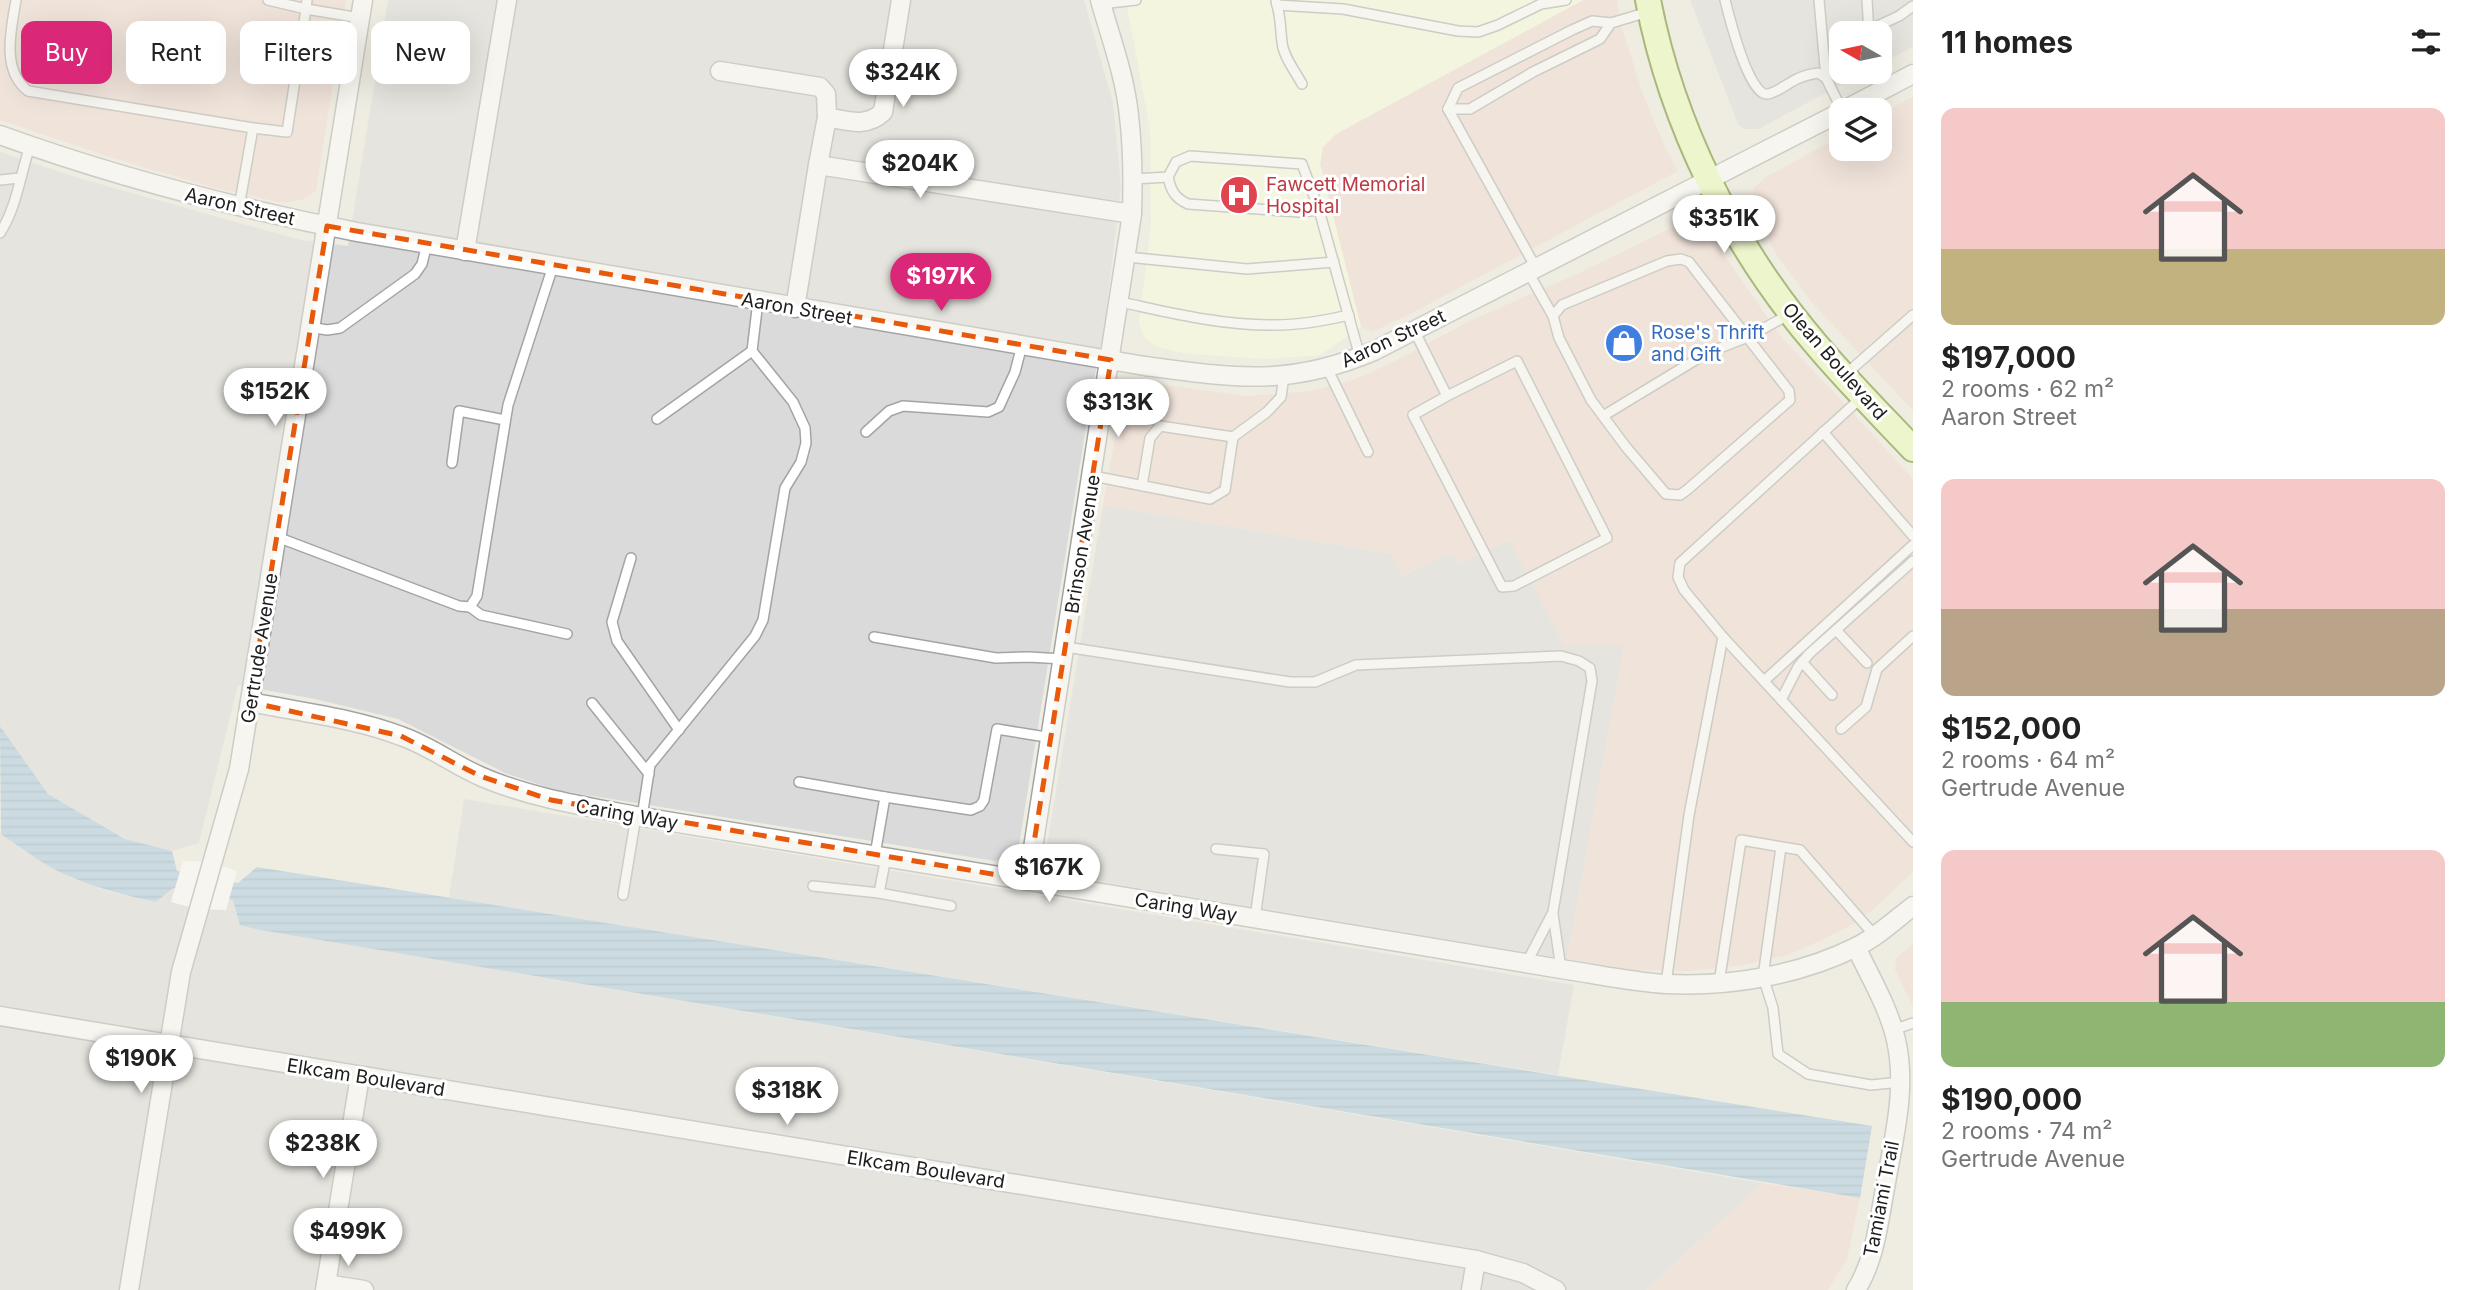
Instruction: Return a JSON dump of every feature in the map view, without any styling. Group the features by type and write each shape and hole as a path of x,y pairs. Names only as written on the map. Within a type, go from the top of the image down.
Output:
{"street":[{"path":"465,251 507,0"},
{"path":"827,117 864,124 883,112 901,0"},
{"name":"Brinson Avenue","path":"1028,880 1132,214 1134,162 1125,92 1101,2"},
{"name":"Olean Boulevard","path":"1649,6 1667,77 1686,129 1709,180 1749,253 1792,314 1863,396 1907,439"},
{"name":"Gertrude Avenue","path":"129,1290 181,972 197,909 233,794 250,702 361,9"},
{"path":"720,71 820,87 827,94 827,117 796,308"},
{"name":"Aaron Street","path":"1867,98 1913,74"},
{"name":"Aaron Street","path":"0,135 150,184 327,226 1111,360 1244,377 1284,376 1327,368 1360,356 1829,118"},
{"path":"818,165 1132,214"},
{"name":"Caring Way","path":"250,702 367,725 401,736 480,776 551,800 639,817 1526,964 1666,984 1719,984 1763,977 1818,962 1856,947 1875,936 1913,906"},
{"name":"Tamiami Trail","path":"1856,947 1893,1030 1900,1060 1901,1082 1876,1240 1869,1264 1856,1290"},
{"name":"Elkcam Boulevard","path":"0,1016 1476,1260 1523,1273 1556,1290"},
{"path":"360,1076 325,1287 364,1290"},
{"path":"1471,1290 1476,1260"}],"lane":[{"path":"16,0 10,36 11,60 17,82 28,91 287,132 307,4"},
{"path":"268,0 361,9"},
{"path":"1101,2 1136,0"},
{"path":"1302,84 1282,43 1280,13 1276,3 1343,9 1458,31 1478,32 1498,25 1542,2 1566,0"},
{"path":"1725,0 1738,45 1756,90 1764,95 1770,94 1800,77 1818,73 1826,78"},
{"path":"1819,0 1826,78 1836,98"},
{"path":"1867,0 1868,21"},
{"path":"1448,109 1458,88 1503,64 1592,21 1611,23 1649,6"},
{"path":"1890,21 1913,6"},
{"path":"1448,109 1470,108 1533,72 1600,39 1611,23"},
{"path":"1878,84 1881,91"},
{"path":"1448,109 1532,270 1553,316 1559,338 1591,400 1666,494 1680,495 1790,400 1789,391 1748,337 1689,262 1681,259 1667,261 1562,306 1553,316"},
{"path":"239,207 253,128"},
{"path":"0,233 16,200 19,178 30,146"},
{"path":"1319,210 1299,212 1188,204 1177,199 1168,177 1176,162 1190,156 1301,164 1319,210 1360,356"},
{"path":"1133,179 1168,177"},
{"path":"0,180 19,178"},
{"path":"310,327 327,330 340,328 415,274 422,264 427,244"},
{"path":"1127,257 1247,269 1334,262"},
{"path":"470,607 477,596 508,405 553,266"},
{"path":"624,895 650,765 755,636 762,620 785,488 801,462 806,443 805,428 793,402 752,351 758,301"},
{"path":"1119,302 1189,316 1269,326 1317,322 1349,315"},
{"path":"1603,416 1707,353 1748,337 1792,314"},
{"path":"1844,375 1913,315"},
{"path":"1414,330 1447,396"},
{"path":"866,432 889,411 903,406 988,412 999,407 1015,372 1022,345"},
{"path":"657,419 752,351"},
{"path":"1517,361 1607,538 1514,586 1502,587 1413,415 1447,396 1517,361"},
{"path":"1327,368 1368,452"},
{"path":"1093,476 1210,499 1218,496 1225,491 1234,437 1267,412 1281,397 1284,376"},
{"path":"1863,396 1680,564 1678,577 1684,590 1723,636 1913,842"},
{"path":"452,463 459,411 505,421"},
{"path":"1142,486 1150,438 1160,426 1234,437"},
{"path":"1823,432 1913,536"},
{"path":"277,537 459,606 470,607 481,615 567,634"},
{"path":"1764,681 1913,545"},
{"path":"631,558 612,622 614,632 617,641 678,730"},
{"path":"1782,700 1802,662 1913,561"},
{"path":"1836,630 1867,663"},
{"path":"1666,984 1689,815 1723,636"},
{"path":"1841,729 1866,707 1877,669 1913,636"},
{"path":"874,637 996,658 1065,653 1290,682 1315,682 1356,665 1561,656 1579,661 1590,668 1592,681 1553,912 1560,969"},
{"path":"1802,662 1832,695"},
{"path":"592,703 649,774"},
{"path":"799,782 971,810 980,806 984,800 997,729 1052,738"},
{"path":"879,893 885,797"},
{"path":"1719,984 1741,840 1800,850 1875,936"},
{"path":"1781,847 1763,977 1773,1008 1778,1054 1808,1074 1871,1085 1901,1082"},
{"path":"1216,849 1264,854 1255,918"},
{"path":"813,886 879,893 951,906"},
{"path":"1526,964 1553,912"},
{"path":"1893,1030 1913,1023"}],"highlighted area":[{"path":"327,226 1111,360 1028,880 551,800 480,776 401,736 250,702"}],"shaded area":[{"path":"0,0 346,0 343,21 240,21 240,84 333,84 316,191 302,200 283,203 215,188 116,159 0,120"},
{"path":"388,0 1084,0 1113,103 1121,186 1104,330 1092,389 1019,845 1013,854 995,861 556,790 505,773 398,719 315,699 238,685 199,843 172,851 126,839 48,794 0,726 0,152 82,179 301,240 348,246 374,84 470,84 470,21 385,21"},
{"name":"Fawcett Memorial Hospital","path":"1126,0 1583,0 1336,134 1323,147 1320,164 1361,327 1320,355 1266,359 1190,354 1157,347 1144,337 1139,323 1151,226 1150,129"},
{"path":"1583,0 1617,0 1622,28 1643,94 1678,171 1414,312 1372,332 1361,327 1320,163 1323,147 1336,134"},
{"path":"1690,0 1913,0 1913,47 1892,58 1892,21 1829,21 1829,84 1842,84 1759,129 1744,129 1738,124"},
{"path":"1913,96 1913,411 1815,306 1776,254 1750,203 1754,188 1764,178 1829,143 1829,161 1892,161 1892,108"},
{"path":"1691,218 1700,220 1781,337 1913,479 1913,872 1855,923 1784,956 1737,966 1689,971 1635,970 1567,959 1624,645 1564,645 1509,539 1458,564 1453,552 1402,576 1392,554 1103,505 1122,398 1129,387 1143,382 1246,396 1310,391 1356,379 1471,320 1575,275"},
{"path":"1103,505 1392,554 1403,576 1453,552 1459,564 1510,539 1564,645 1625,645 1567,959 1068,876 1055,868 1045,857"},
{"path":"464,799 1574,985 1558,1075 449,898"},
{"path":"0,833 29,854 70,877 110,892 156,902 173,888 233,900 260,930 1763,1183 1646,1290 0,1290"},
{"path":"1913,943 1913,1007 1895,970 1896,959"},
{"path":"1763,1183 1860,1198 1847,1259 1828,1290 1646,1290"}],"water":[{"path":"0,726 48,794 125,839 172,851 177,871 238,883 257,867 1872,1126 1860,1198 240,925 233,900 173,888 156,902 113,892 62,873 1,834"}],"pier":[{"path":"183,861 211,862 237,871 226,910 197,909 171,902"}],"place":[{"name":"Fawcett Memorial Hospital","path":"1239,195"},
{"name":"Rose's Thrift and Gift","path":"1624,343"}]}
